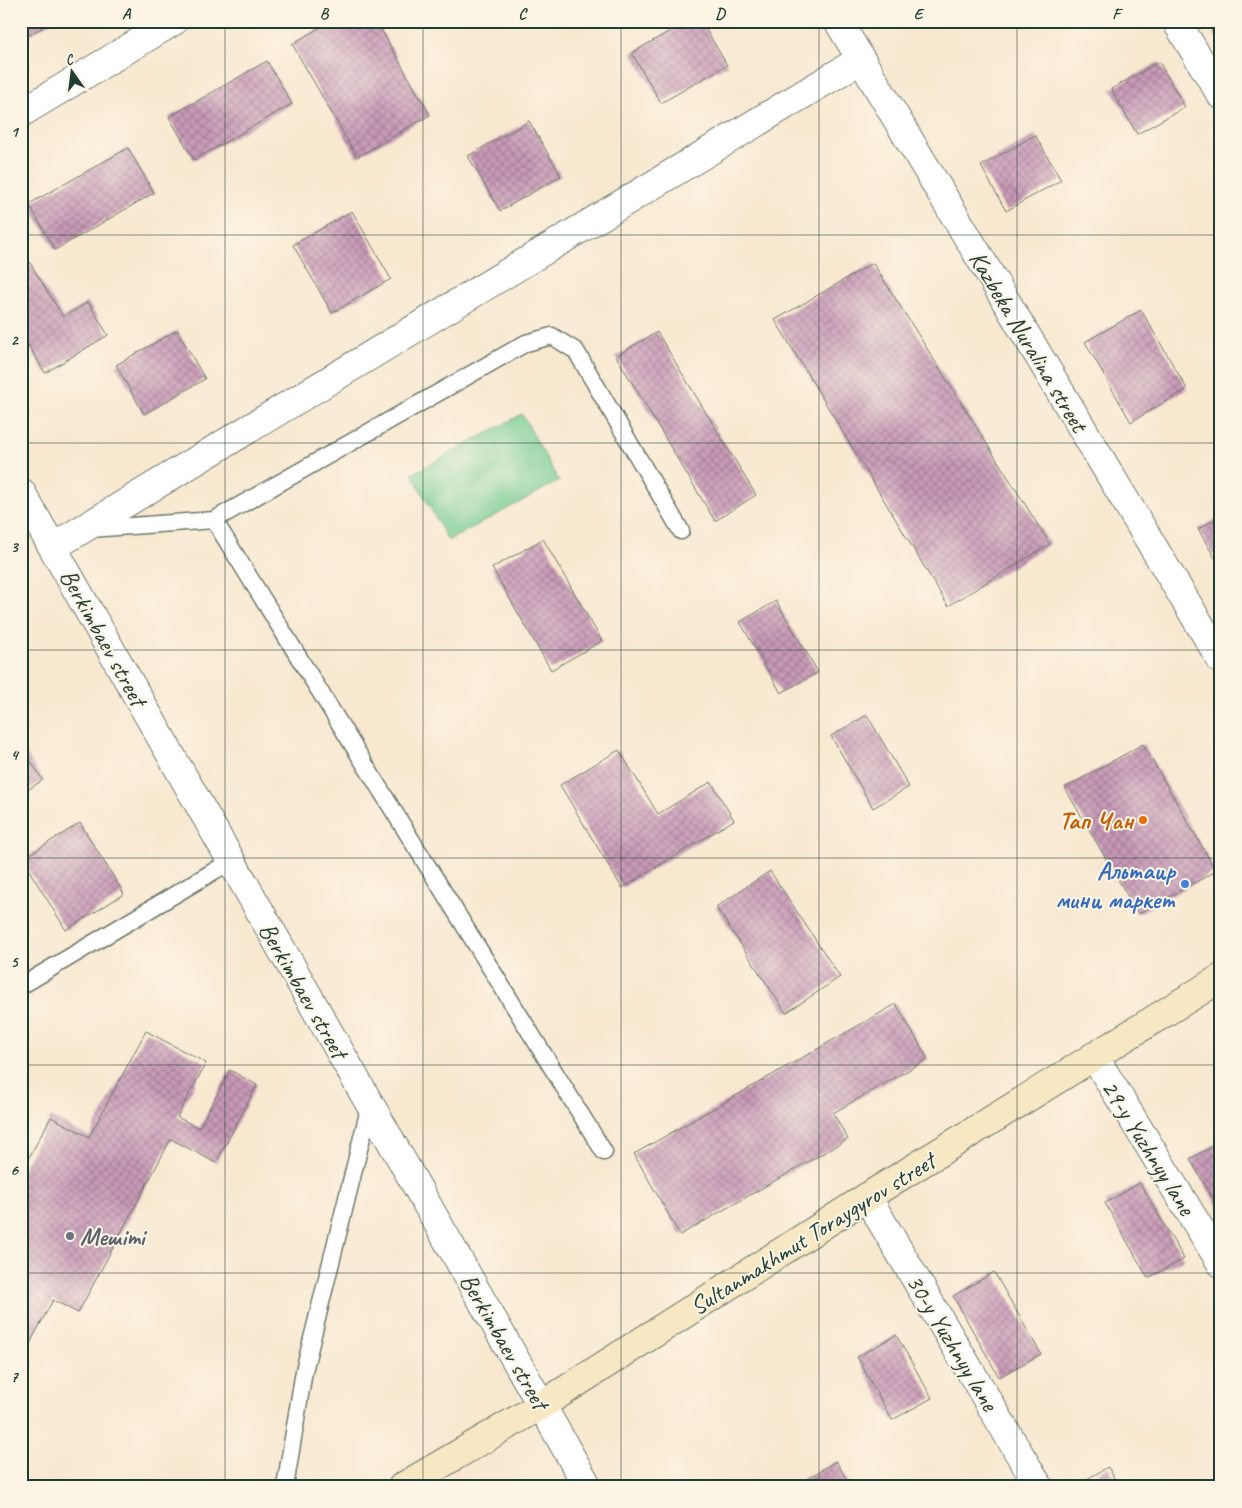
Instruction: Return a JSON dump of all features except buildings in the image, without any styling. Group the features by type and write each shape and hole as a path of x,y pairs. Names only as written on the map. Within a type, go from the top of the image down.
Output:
{"main road":[{"name":"Sultanmakhmut Toraygyrov street","path":"402,1487 542,1405 867,1197 1221,978"}],"street":[{"path":"21,113 174,21"},
{"name":"Kazbeka Nuralina street","path":"838,21 1221,660"},
{"path":"1176,21 1221,95"},
{"path":"54,547 860,60"},
{"name":"Berkimbaev street","path":"21,492 588,1487"},
{"name":"29-y Yuzhnyy lane","path":"1094,1056 1221,1263"},
{"name":"30-y Yuzhnyy lane","path":"867,1197 1039,1487"}],"lane":[{"path":"81,530 214,520 526,343 552,336 576,351 681,531"},
{"path":"214,520 604,1152"},
{"path":"21,986 231,862"},
{"path":"285,1487 304,1371 370,1105"}],"green space":[{"path":"522,414 559,481 448,541 412,474"}],"place":[{"name":"Тап Чан","path":"1143,820"},
{"name":"Альтаир мини маркет","path":"1185,884"},
{"name":"Мешіті","path":"70,1236"}]}
